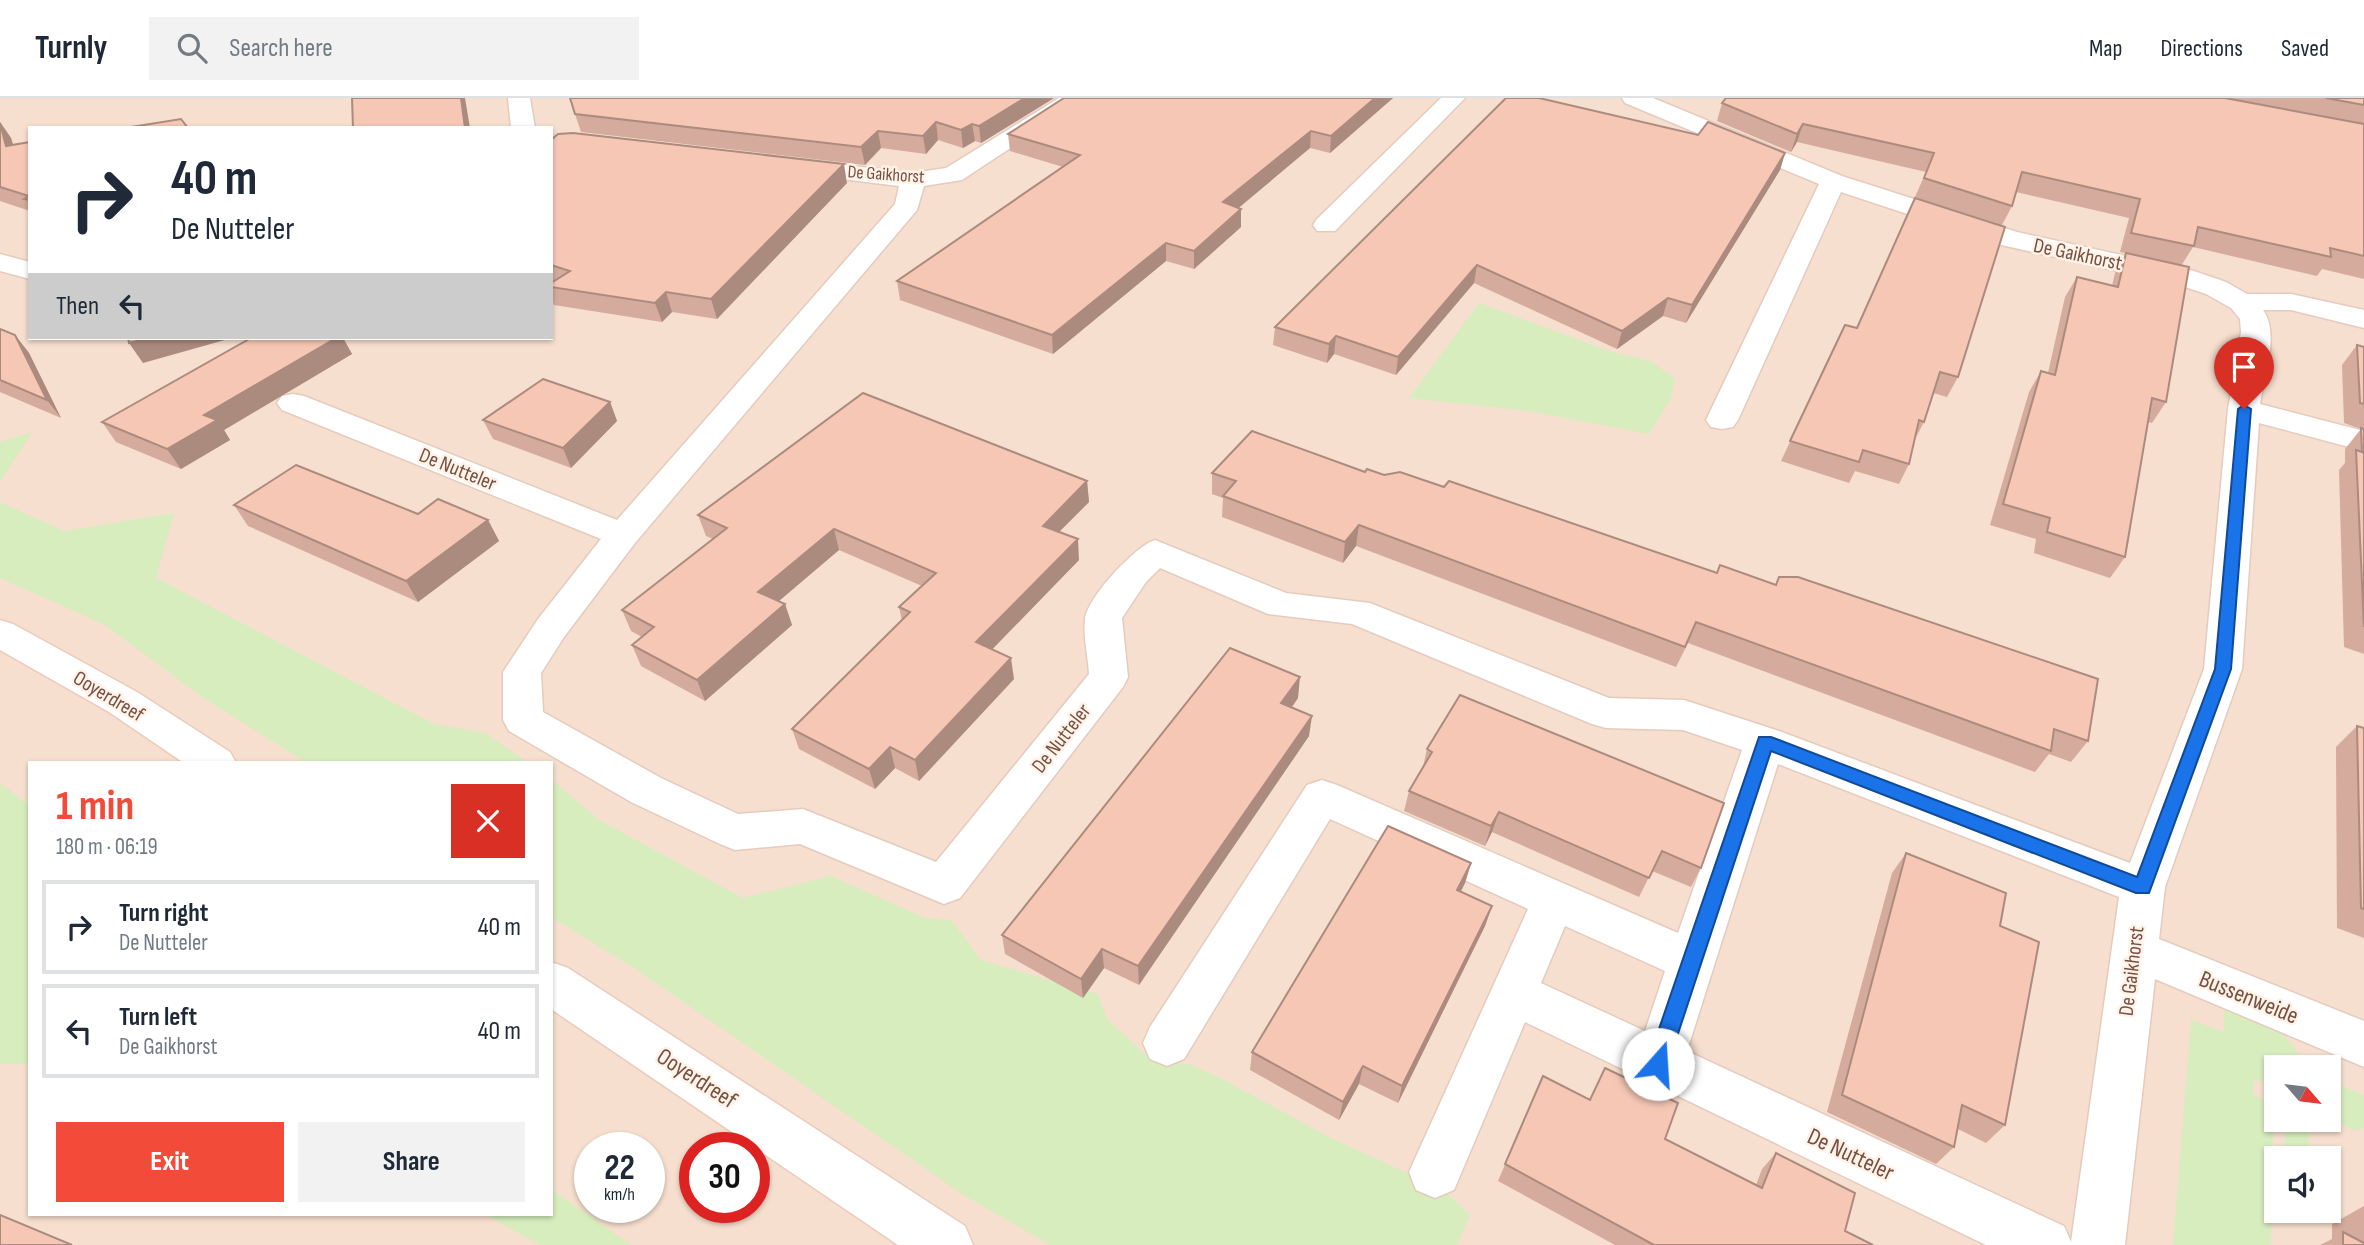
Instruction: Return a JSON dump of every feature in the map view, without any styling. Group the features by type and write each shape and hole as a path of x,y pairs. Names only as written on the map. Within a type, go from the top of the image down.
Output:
{"street":[{"path":"519,98 523,126"},
{"name":"De Gaikhorst","path":"773,164 912,180 953,175 1075,98"},
{"path":"1326,225 1454,98"},
{"name":"De Gaikhorst","path":"1633,98 1833,181 2010,239 2184,277 2216,288 2241,302 2254,318 2256,332 2244,409 2223,669 2143,887 2133,949 2098,1245"},
{"name":"De Nutteler","path":"912,180 908,205 856,269 623,535 551,628 522,672 523,720 646,790 734,832 803,826 944,885 1109,677 1103,617 1133,573 1155,552 1281,605 1357,612 1606,713 1684,715 1765,742 2143,887"},
{"path":"1722,420 1833,181"},
{"path":"0,262 28,270"},
{"path":"2241,302 2291,303 2364,319"},
{"name":"De Nutteler","path":"293,403 623,535"},
{"path":"2244,409 2364,441"},
{"name":"Ooyerdreef","path":"0,633 123,702 212,761"},
{"path":"1658,1064 1765,742"},
{"path":"1167,1043 1322,797 1692,961"},
{"path":"1435,1172 1554,900"},
{"name":"Bussenweide","path":"2133,949 2364,1044"},
{"name":"Ooyerdreef","path":"553,984 946,1245"},
{"name":"De Nutteler","path":"1513,993 2045,1245"}],"shaded area":[{"path":"0,98 2364,98 2364,1245 0,1245"}],"green space":[{"path":"1479,303 1612,352 1650,361 1675,378 1670,400 1649,434 1529,411 1409,398"},
{"path":"32,432 0,482 0,442"},
{"path":"0,502 64,531 174,513 156,578 434,724 485,733 525,761 304,761 202,697 105,625 0,578"},
{"path":"553,781 599,820 743,898 831,876 925,918 951,920 981,960 1098,994 1107,1019 1148,1057 1192,1065 1220,1078 1333,1139 1442,1189 1470,1215 1457,1245 1050,1245 962,1194 637,970 553,918"},
{"path":"0,783 28,804 28,1064 0,1064"},
{"path":"2224,1010 2283,1034 2300,1055 2264,1055 2264,1082 2254,1079 2253,1094 2264,1099 2264,1132 2273,1132 2273,1146 2264,1146 2264,1223 2271,1223 2271,1245 2173,1245 2191,1020 2224,1032"},
{"path":"2342,1086 2364,1095 2364,1128 2357,1131 2342,1125"},
{"path":"2285,1132 2309,1132 2308,1146 2285,1146"},
{"path":"553,1190 574,1205 574,1223 600,1223 631,1245 540,1245 488,1216 553,1216"}],"building":[{"path":"352,98 461,98 465,126 353,126"},
{"path":"570,98 1025,98 979,126 972,124 961,130 936,122 923,136 878,131 861,147 575,114"},
{"path":"1064,98 1375,98 1331,136 1311,131 1223,202 1241,209 1194,251 1166,243 1052,335 897,281 1080,155 1008,134"},
{"path":"1506,98 1539,98 1698,135 1708,122 1785,153 1692,305 1668,298 1622,331 1477,265 1398,357 1336,336 1329,344 1275,327"},
{"path":"1726,98 2225,98 2364,124 2364,256 2330,248 2331,257 2198,227 2194,246 2131,233 2140,199 2022,172 2012,206 1924,178 1934,153 1803,124 1797,134 1722,103"},
{"path":"2326,98 2364,98 2364,105"},
{"path":"181,119 186,126 137,126"},
{"path":"0,123 6,146 28,142 28,196 0,187"},
{"path":"573,133 844,164 711,299 666,292 655,303 553,287 553,282 570,271 553,266 553,138 558,134"},
{"path":"1915,198 2005,227 1958,377 1940,372 1924,422 1919,420 1909,464 1863,450 1859,462 1790,441 1845,325 1857,328"},
{"path":"2126,253 2189,267 2166,402 2152,398 2125,557 2047,532 2050,518 2003,504 2041,371 2055,375 2077,277 2118,287"},
{"path":"0,329 15,335 47,400 0,380"},
{"path":"247,340 333,340 204,415 217,420 167,449 102,422"},
{"path":"2357,345 2364,347 2364,404 2360,403"},
{"path":"543,379 610,402 563,448 483,420"},
{"path":"863,393 1087,481 1043,526 1078,539 976,642 1011,658 915,760 890,747 869,769 792,729 910,612 899,607 936,573 834,529 758,592 785,604 697,680 632,645 654,627 622,610 727,528 698,515"},
{"path":"2361,428 2364,429 2364,627 2356,450 2362,452"},
{"path":"1252,431 1365,472 1367,469 1384,475 1400,472 1444,487 1449,481 1717,573 1720,565 1776,585 1779,577 1798,577 2098,679 2088,741 2054,729 2051,751 1696,622 1685,647 1359,525 1345,542 1223,496 1236,481 1212,473"},
{"path":"296,465 418,514 438,499 488,520 406,581 234,505"},
{"path":"1230,648 1300,677 1281,703 1312,716 1138,966 1102,949 1081,979 1002,935"},
{"path":"1460,695 1724,803 1701,868 1662,851 1649,878 1499,812 1491,826 1409,791 1432,752 1427,749"},
{"path":"2357,726 2364,728 2364,909 2361,908"},
{"path":"1388,826 1471,863 1457,890 1492,906 1402,1086 1363,1066 1343,1102 1252,1052"},
{"path":"1906,853 2006,893 2000,926 2039,942 2005,1125 1962,1105 1954,1147 1842,1095"},
{"path":"1605,1068 1678,1103 1665,1139 1762,1188 1776,1153 1855,1193 1845,1231 1873,1245 1654,1245 1505,1164 1543,1076 1590,1100"},
{"path":"0,1215 72,1245 0,1245"},
{"path":"2343,1232 2364,1243 2364,1245 2343,1245"}],"route":[{"path":"1658,1064 1765,742 2143,887 2223,669 2244,409"}]}
